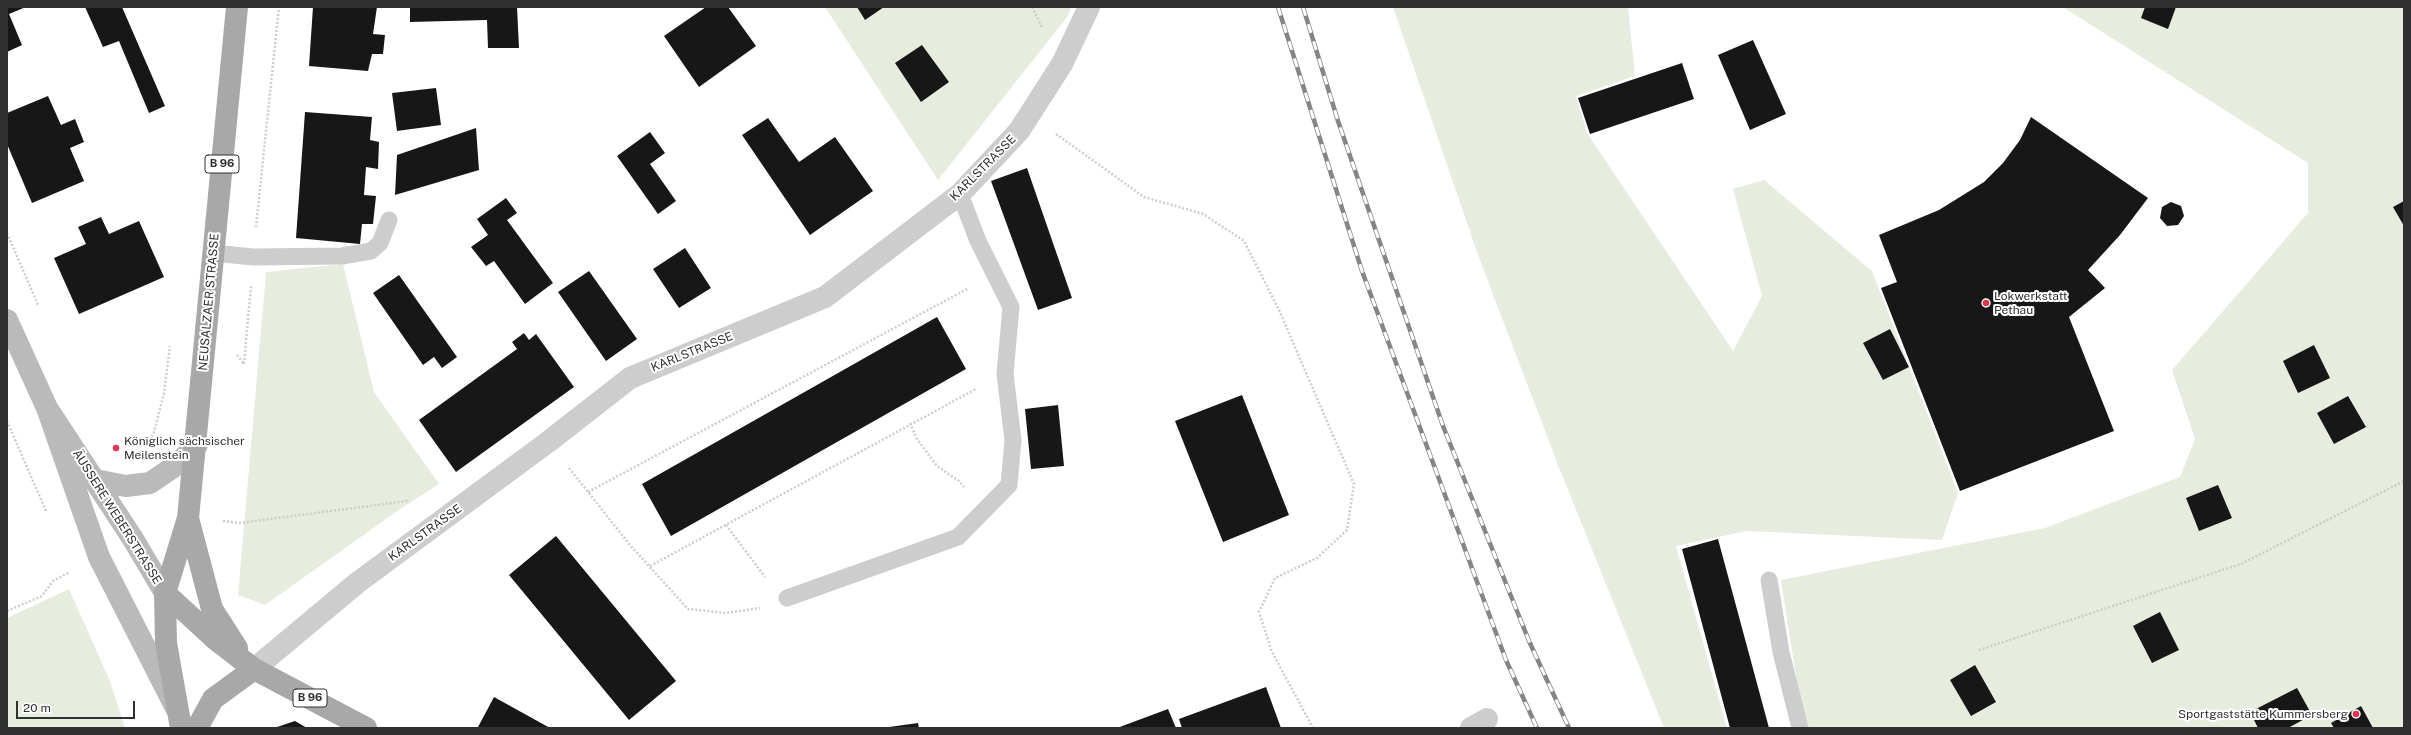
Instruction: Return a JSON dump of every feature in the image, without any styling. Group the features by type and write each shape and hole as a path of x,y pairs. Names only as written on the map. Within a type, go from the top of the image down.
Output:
{"main road":[{"name":"NEUSALZAER STRASSE","path":"165,593 188,518 197,444 237,7"},
{"name":"ÄUSSERE WEBERSTRASSE","path":"7,320 47,408 95,480 165,593 166,643 178,718"},
{"path":"47,408 99,557 178,718"},
{"path":"95,480 126,486 150,483 175,466 197,444"},
{"path":"188,518 212,609 232,642 254,669 213,699 197,728"},
{"name":"B 96","path":"165,593 215,639 254,669 366,728"}],"street":[{"name":"KARLSTRASSE","path":"254,669 357,583 548,442 630,378 826,297 960,194 1019,131 1062,64 1089,7"}],"lane":[{"path":"787,598 958,537 1009,485 1013,440 1005,374 1011,308 996,274 978,241 960,194"},
{"path":"214,252 253,257 342,256 371,251 380,243 389,220"},
{"path":"1769,580 1781,652 1800,728"}],"path":[{"path":"244,364 253,257 279,7"},
{"path":"1029,116 1144,197 1203,214 1244,241 1279,310 1354,484 1347,530 1317,558 1275,578 1259,612 1272,652 1313,728"},
{"path":"7,233 41,312"},
{"path":"588,492 996,274"},
{"path":"649,566 910,423 1005,374"},
{"path":"7,421 48,514"},
{"path":"910,423 917,439 937,466 959,481 984,512"},
{"path":"142,449 147,446 154,432"},
{"path":"548,442 649,566 688,609 726,613 765,608 787,598 768,581 726,525"},
{"path":"1979,650 2241,564 2404,481"},
{"path":"230,522 239,523 407,501 431,529"},
{"path":"69,564 72,571"},
{"path":"7,612 42,596 53,581"}],"green space":[{"path":"825,7 1071,7 1068,16 938,180"},
{"path":"1393,7 1628,7 1635,76 1576,96 1587,133 1733,351 1762,296 1733,189 1764,180 1872,271 1958,493 1942,540 1747,531 1676,546 1727,728 1665,728 1662,723 1558,465 1478,255"},
{"path":"2063,7 2404,7 2404,728 1804,728 1781,580 2045,528 2180,477 2195,439 2172,370 2308,213 2308,163"},
{"path":"343,264 374,392 439,484 403,507 265,605 238,595 266,272"},
{"path":"69,589 110,681 125,728 7,728 7,618"}],"building":[{"path":"7,7 26,7 9,14 22,45 7,52"},
{"path":"85,7 122,7 165,106 149,113 119,41 103,47"},
{"path":"313,7 377,7 373,34 385,35 383,54 372,54 368,71 309,66"},
{"path":"410,7 517,7 519,48 488,48 487,20 410,22"},
{"path":"706,7 728,7 756,46 699,87 664,36"},
{"path":"857,7 884,7 865,20"},
{"path":"2145,7 2176,7 2168,29 2141,18"},
{"path":"1753,40 1786,114 1750,130 1718,55"},
{"path":"922,45 949,82 921,102 895,63"},
{"path":"1682,63 1694,99 1590,134 1578,98"},
{"path":"436,88 441,125 397,131 392,93"},
{"path":"48,96 61,125 75,119 84,142 70,148 84,181 32,203 7,144 7,113"},
{"path":"305,112 372,117 370,140 379,142 378,169 366,167 364,195 376,196 373,224 362,224 360,244 296,238"},
{"name":"Lokwerkstatt Pethau","path":"2031,117 2148,198 2120,235 2088,270 2105,288 2069,317 2114,431 1960,491 1881,288 1897,282 1879,235 1939,210 1984,182 2003,163 2020,140"},
{"path":"768,118 799,162 835,137 873,191 810,235 742,135"},
{"path":"476,128 479,170 395,195 397,155"},
{"path":"650,132 665,153 650,164 676,201 658,214 617,156"},
{"path":"1027,168 1072,298 1038,310 991,181"},
{"path":"506,198 517,213 507,220 553,283 525,304 494,261 486,266 471,247 488,235 477,219"},
{"path":"2404,201 2404,226 2393,207"},
{"path":"2171,202 2181,206 2184,216 2178,225 2167,226 2160,218 2162,207"},
{"path":"101,217 109,234 139,221 164,277 79,314 54,258 86,244 78,227"},
{"path":"685,248 711,288 679,308 653,269"},
{"path":"589,271 637,339 606,361 558,292"},
{"path":"399,275 457,357 442,368 434,357 423,365 373,293"},
{"path":"937,317 966,369 671,536 642,484"},
{"path":"1890,329 1909,367 1883,380 1863,343"},
{"path":"524,333 529,340 536,334 574,387 456,472 419,420 517,349 512,342"},
{"path":"2314,345 2330,378 2298,393 2283,361"},
{"path":"1242,395 1289,515 1223,542 1175,421"},
{"path":"2348,396 2366,427 2334,444 2317,413"},
{"path":"1058,405 1064,466 1031,469 1025,409"},
{"path":"2218,485 2232,518 2199,531 2186,498"},
{"path":"556,536 676,681 629,720 509,575"},
{"path":"1718,539 1769,728 1730,728 1682,549"},
{"path":"2160,612 2179,650 2152,663 2133,626"},
{"path":"1975,665 1996,702 1971,716 1950,680"},
{"path":"1266,687 1281,728 1182,728 1179,719"},
{"path":"2297,688 2312,715 2288,728 2258,728 2250,712"},
{"path":"494,697 550,728 478,727"},
{"name":"Sportgaststätte Kummersberg","path":"2361,706 2373,728 2334,728 2331,723"},
{"path":"1168,709 1176,728 1117,728"},
{"path":"295,721 307,728 274,728"},
{"path":"918,723 919,728 889,728 889,727"}],"railway":[{"path":"1278,7 1362,271 1506,660 1537,728"},
{"path":"1303,7 1338,121 1443,426 1529,641 1569,728"}],"place":[{"name":"Lokwerkstatt Pethau","path":"1986,303"},
{"name":"Königlich sächsischer Meilenstein","path":"116,448"},
{"name":"Sportgaststätte Kummersberg","path":"2356,714"}]}
